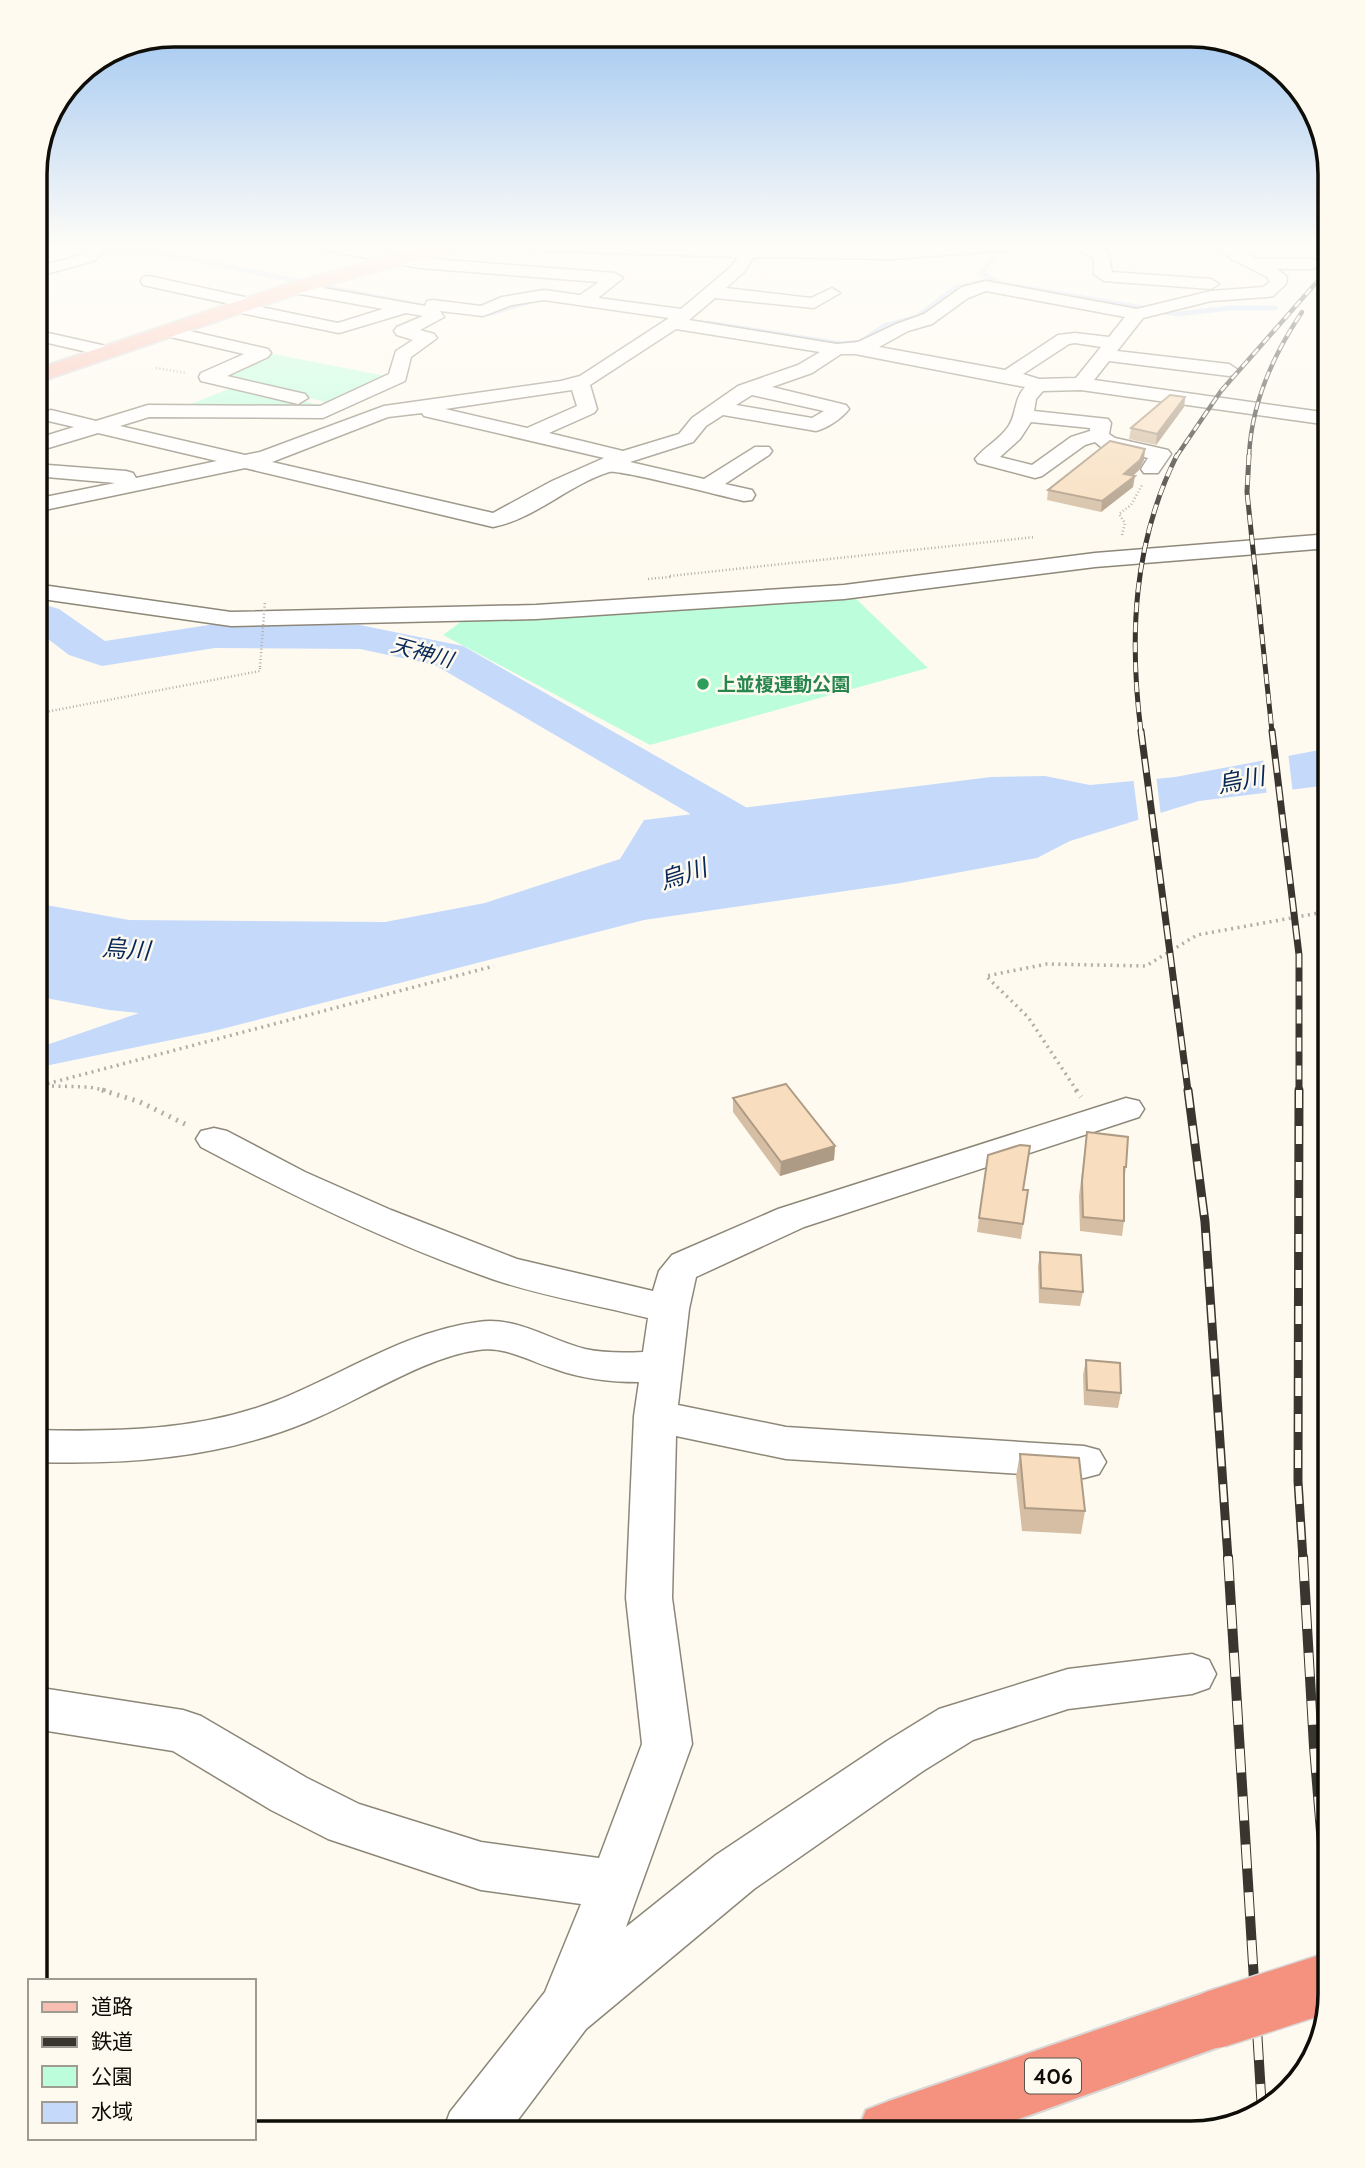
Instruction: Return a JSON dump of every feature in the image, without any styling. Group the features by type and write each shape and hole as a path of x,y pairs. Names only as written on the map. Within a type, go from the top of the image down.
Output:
{"highway":[{"name":"406","path":"924,2121 1318,1986"}],"main road":[{"path":"48,373 125,346"}],"street":[{"path":"84,346 109,352"},
{"path":"233,346 262,353 208,377 374,415"},
{"path":"48,442 148,411 323,412 398,377 402,355 415,346"},
{"path":"48,503 250,461 296,447 374,415 410,407 562,387 580,382 636,346"},
{"path":"831,346 1008,376 1038,385 1081,384 1318,417"},
{"path":"51,416 494,520 504,518 560,486 617,460 686,438 699,422 748,389 805,369 847,349 865,346"},
{"path":"1008,376 1053,346"},
{"path":"1102,346 1229,370"},
{"path":"1081,384 1114,346"},
{"path":"782,377 845,393"},
{"path":"529,435 587,409 580,382"},
{"path":"1026,416 1023,410 1025,397 1038,385"},
{"path":"719,408 816,425 839,409 802,398 748,389"},
{"path":"410,407 529,435 744,495"},
{"path":"1026,416 1013,435 985,459 1035,472 1078,442 1099,435"},
{"path":"1026,416 1101,423 1099,435"},
{"path":"1099,435 1108,443 1161,454 1151,469"},
{"path":"708,486 762,451"},
{"path":"48,471 164,480"},
{"path":"48,482 65,472"},
{"path":"48,593 231,619 536,612 834,593 1095,560 1318,542"},
{"path":"566,2010 616,1885 667,1744 649,1598 655,1416 669,1309 679,1271 698,1259 791,1218 1110,1114"},
{"path":"214,1139 304,1186 378,1219 507,1269 669,1309"},
{"path":"47,1446 133,1448 235,1430 288,1413 412,1358 477,1335 513,1339 596,1365 662,1367"},
{"path":"655,1416 786,1443 1084,1462"},
{"path":"481,2120 566,2010 735,1872 825,1808 957,1724 1068,1689 1192,1674"},
{"path":"47,1710 183,1731 289,1794 346,1823 481,1866 616,1885"}],"path":[{"path":"156,368 188,373"},
{"path":"1120,545 1125,523 1118,514 1131,505 1151,469"},
{"path":"662,577 1035,537"},
{"path":"48,712 260,671 265,601"},
{"path":"1110,1114 1028,1017 986,976 1047,964 1146,966 1197,934 1318,913"},
{"path":"47,1084 495,966"},
{"path":"47,1087 81,1086 117,1092 142,1101 214,1139"}],"green space":[{"path":"268,353 391,377 334,404 217,376"},
{"path":"236,386 328,407 186,406"},
{"name":"上並榎運動公園","path":"851,594 928,668 650,745 443,635 462,621"}],"water":[{"name":"烏川","path":"1318,750 1318,786 1199,801 1070,841 1037,858 901,883 644,920 210,1032 48,1065 48,1045 139,1013 48,998 48,905 129,920 385,922 485,903 620,859 644,820 991,777 1045,776 1090,785 1175,777"}],"pier":[{"path":"1288,752 1293,794 1267,797 1263,756"},
{"path":"1156,775 1161,816 1139,824 1133,777"}],"building":[{"path":"1170,395 1185,397 1157,434 1131,428"},
{"path":"1110,441 1145,449 1140,460 1124,474 1135,476 1102,501 1048,490"},
{"path":"786,1084 835,1146 781,1162 733,1098"},
{"path":"1087,1132 1128,1137 1124,1167 1124,1221 1083,1217 1082,1181"},
{"path":"1020,1145 1030,1146 1023,1190 1028,1190 1023,1224 979,1218 988,1155"},
{"path":"1040,1252 1081,1255 1083,1292 1041,1288"},
{"path":"1086,1360 1120,1363 1121,1393 1087,1390"},
{"path":"1020,1454 1079,1458 1085,1511 1025,1508"}],"waterway":[{"name":"天神川","path":"48,620 84,646 102,654 215,636 360,637 448,655 776,844"}],"railway":[{"path":"1176,457 1221,391 1260,346"},
{"path":"1249,457 1259,399 1281,346"},
{"path":"1249,455 1247,492 1272,732"},
{"path":"1141,732 1135,661 1138,591 1151,522 1176,457"},
{"path":"1141,731 1188,1091"},
{"path":"1272,731 1299,955 1299,1090"},
{"path":"1188,1090 1205,1222 1228,1559"},
{"path":"1299,1090 1298,1481 1303,1559"},
{"path":"1228,1557 1261,2099"},
{"path":"1303,1557 1318,1796"}],"place":[{"name":"上並榎運動公園","path":"703,684"}]}
